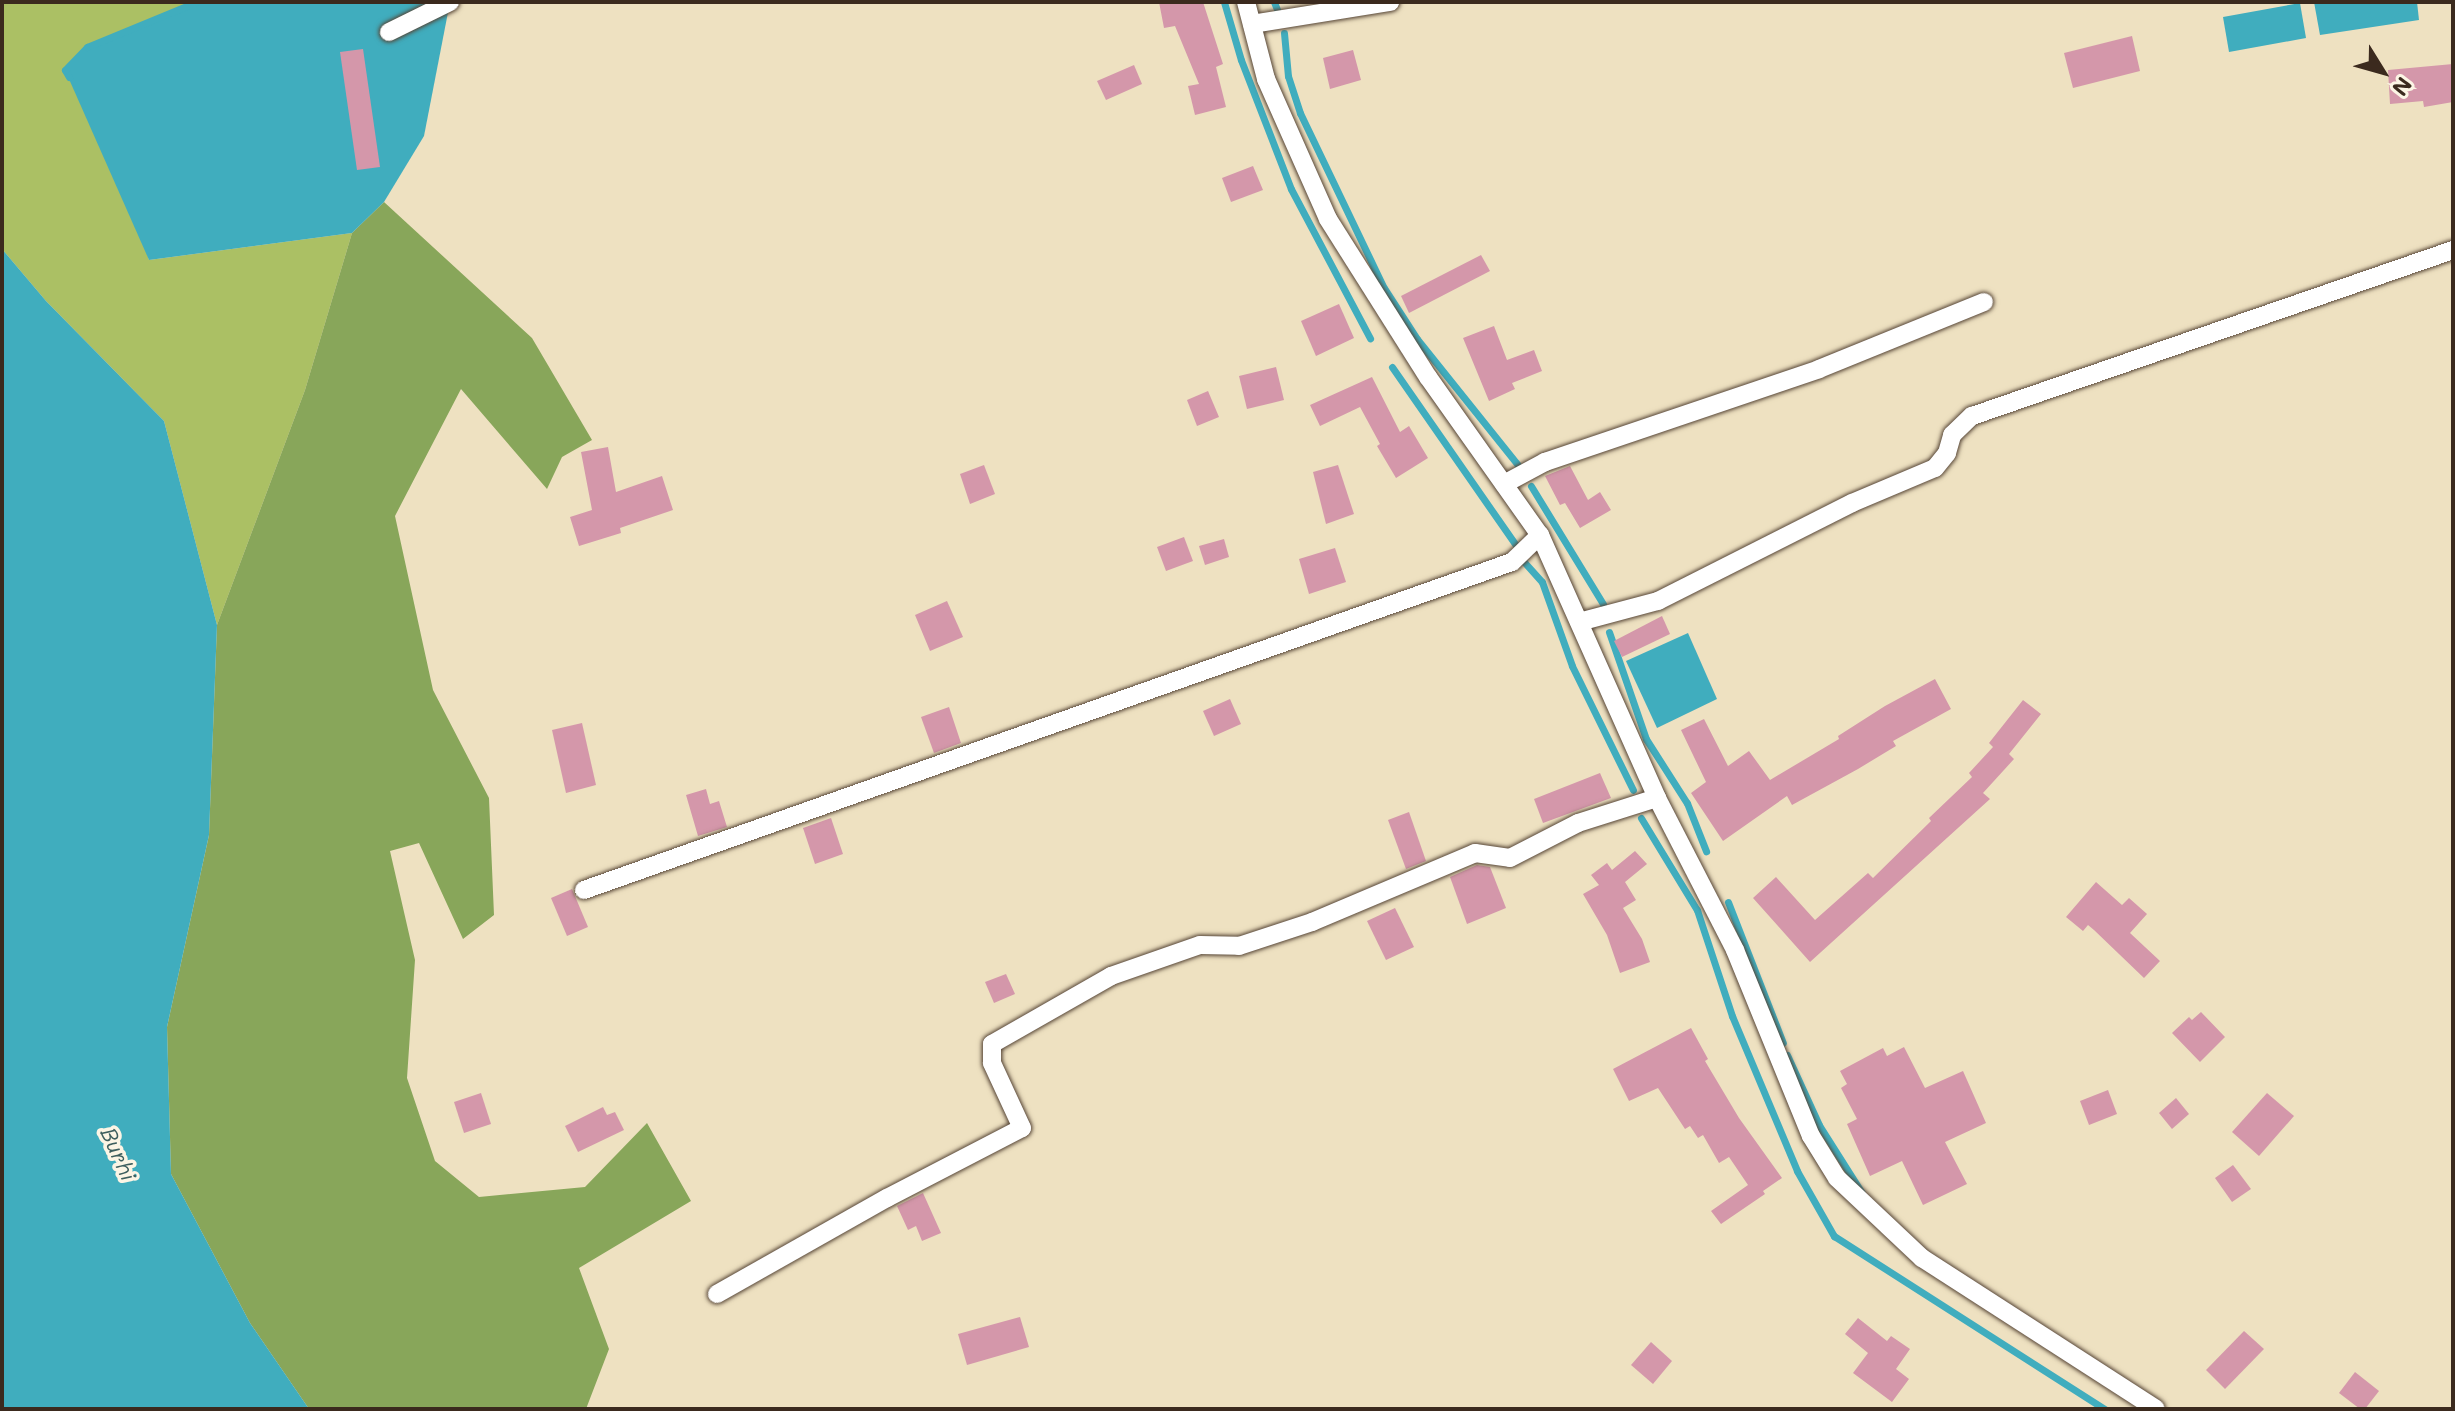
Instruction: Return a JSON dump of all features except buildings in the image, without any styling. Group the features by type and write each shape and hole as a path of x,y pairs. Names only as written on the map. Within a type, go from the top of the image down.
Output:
{"street":[{"path":"389,32 450,2"},
{"path":"1246,2 1266,79 1328,219 1428,377 1540,535 1657,798 1735,950 1812,1139 1837,1178 1922,1258 2156,1409"},
{"path":"1252,24 1390,2"},
{"path":"1579,622 1658,601 1852,503 1935,468 1947,453 1952,435 1972,416 2453,250"},
{"path":"1504,484 1545,462 1819,369 1984,302"},
{"path":"584,890 1512,562 1540,535"},
{"path":"717,1294 887,1198 1022,1128 992,1063 992,1044 1111,976 1200,945 1239,946 1312,922 1475,853 1510,858 1578,823 1657,798"}],"green space":[{"path":"2,2 196,2 87,47 149,260 352,233 305,390 217,625 164,421 46,301 2,249"},
{"path":"384,202 532,338 592,440 562,457 547,489 461,389 395,516 433,690 489,798 494,915 463,939 419,843 390,851 415,960 407,1078 435,1161 479,1197 585,1187 647,1123 691,1201 579,1268 609,1349 586,1409 309,1409 250,1323 171,1174 167,1027 209,835 217,625 305,390 352,233"}],"water":[{"path":"196,2 450,2 424,136 384,202 352,233 149,260 65,70 87,47"},
{"path":"2314,2 2417,2 2419,20 2320,35"},
{"path":"2300,3 2306,38 2229,52 2223,17"},
{"name":"Burhi","path":"2,249 46,301 164,421 217,625 209,835 167,1027 171,1174 250,1323 309,1409 2,1409"},
{"path":"1688,633 1717,699 1657,728 1626,661"}],"waterway":[{"path":"69,77 65,70 87,47 196,2"},
{"path":"1224,2 1241,60 1291,189 1370,338"},
{"path":"1274,2 1278,12"},
{"path":"1284,33 1288,76 1300,113 1384,288 1417,339 1518,465"},
{"path":"1392,367 1515,544"},
{"path":"1531,486 1603,604"},
{"path":"1525,563 1542,582 1572,666 1633,790"},
{"path":"1609,632 1646,739 1687,803 1706,851"},
{"path":"1641,818 1697,910 1732,1016 1797,1171 1834,1236 2105,1409"},
{"path":"1728,902 1783,1043"},
{"path":"1787,1055 1819,1125 1862,1193"}]}
